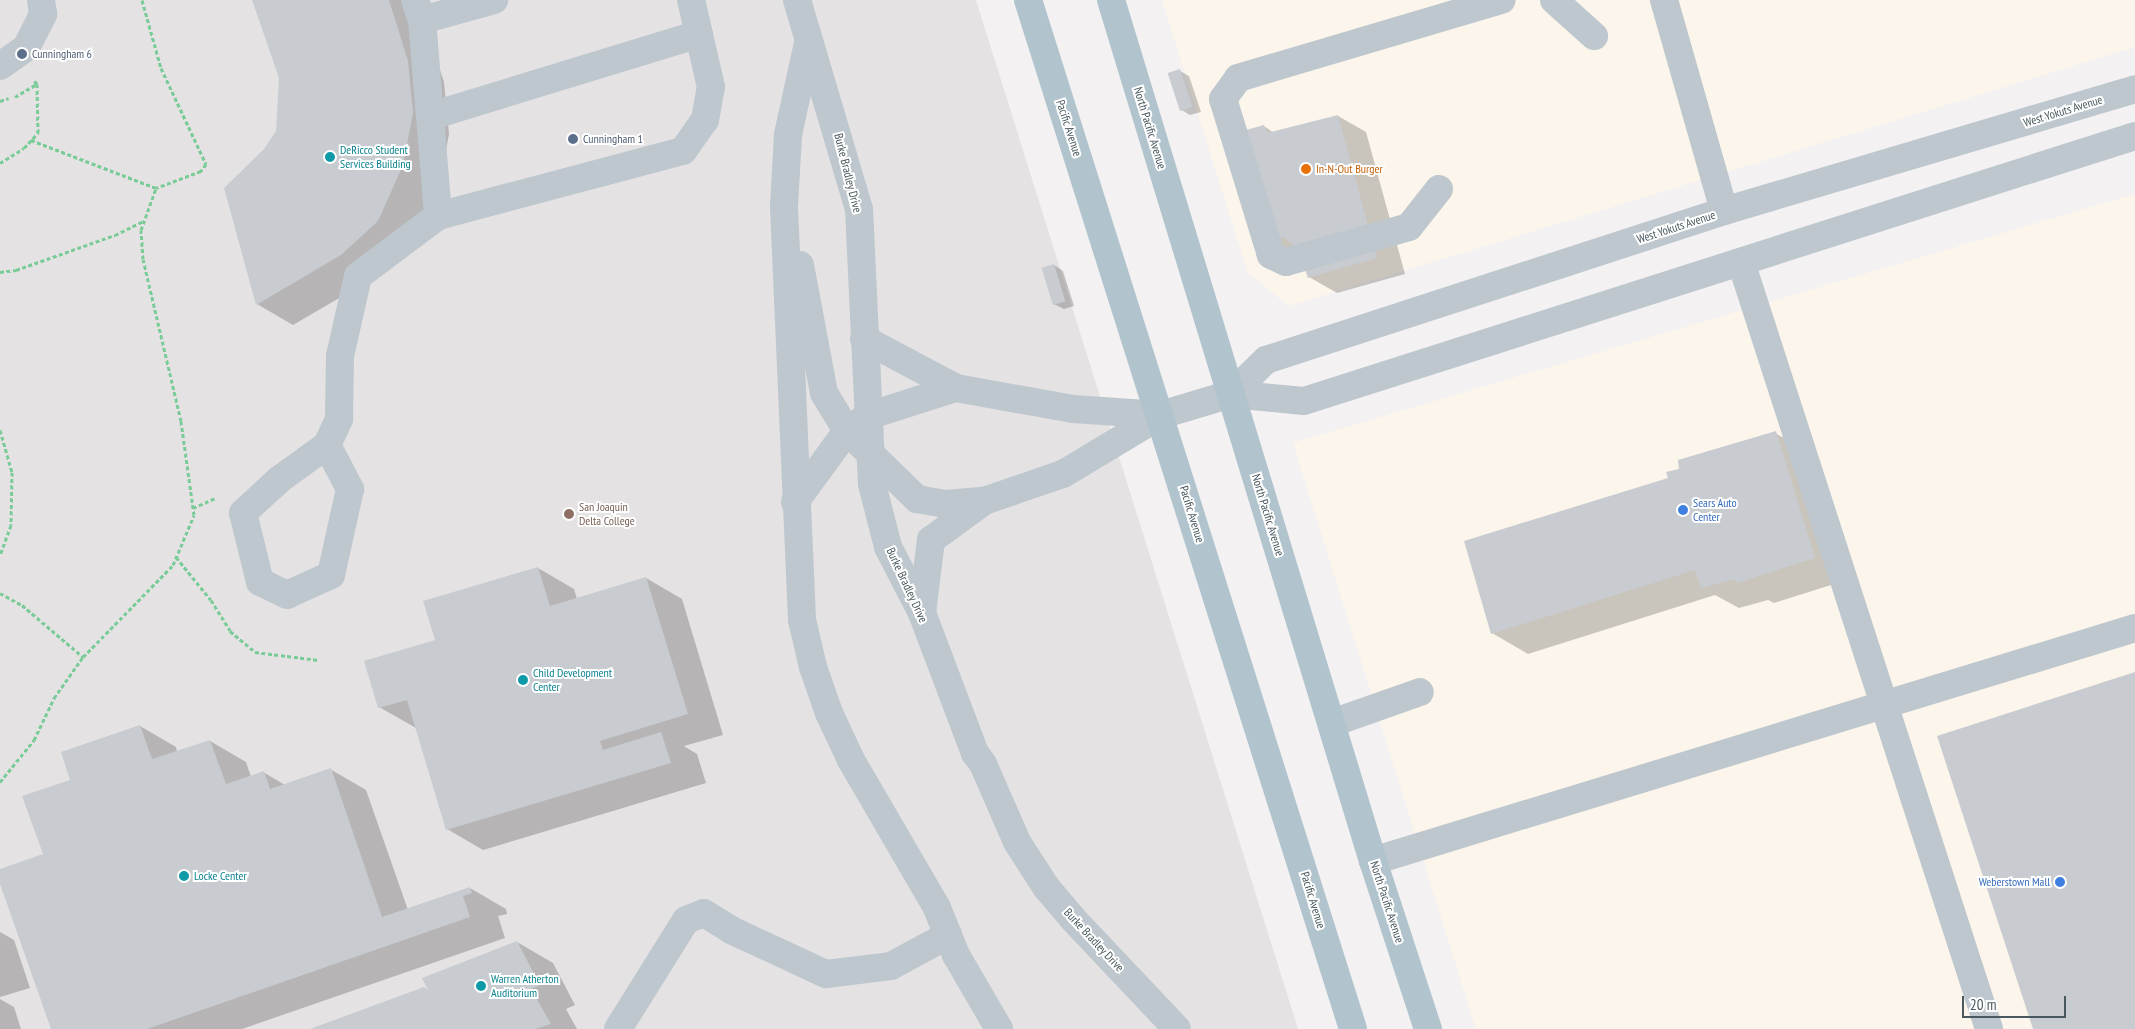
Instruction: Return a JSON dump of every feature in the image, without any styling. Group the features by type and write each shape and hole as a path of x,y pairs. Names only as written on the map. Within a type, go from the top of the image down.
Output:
{"main road":[{"name":"Pacific Avenue","path":"1028,0 1162,415 1353,1029"},
{"name":"North Pacific Avenue","path":"1111,0 1373,861 1428,1029"}],"street":[{"path":"0,66 26,48 43,14 41,0"},
{"path":"438,216 431,116 418,10 494,0"},
{"path":"327,445 350,489 331,575 286,595 260,582 242,512 280,479 327,445 339,419 340,356 358,276 438,216 683,151 705,120 711,87 691,0"},
{"name":"Burke Bradley Drive","path":"797,0 808,43 835,119 859,209 864,339 857,424 870,454 872,484 888,547 922,613 975,754 986,771 1017,842 1046,887 1177,1029"},
{"path":"1439,189 1409,227 1286,262 1272,255 1223,99 1238,78 1502,0"},
{"path":"1554,0 1594,36"},
{"path":"1664,0 1724,211"},
{"path":"431,116 699,34"},
{"name":"Burke Bradley Drive","path":"808,43 788,135 786,237 795,502 802,620 829,714 851,760 937,908 956,955 999,1029"},
{"name":"West Yokuts Avenue","path":"1231,394 1266,360 1724,211 2135,90"},
{"name":"West Yokuts Avenue","path":"1162,415 1231,394 1304,401 2135,136"},
{"path":"786,237 803,270 824,393 857,424"},
{"path":"1741,262 1989,1029"},
{"path":"864,339 956,388 1072,409 1162,415"},
{"path":"795,502 857,424 956,388"},
{"path":"870,454 917,499 946,504 984,501 1063,474 1162,415"},
{"path":"922,613 931,540 984,501"},
{"path":"1373,861 2135,628"},
{"path":"1332,723 1420,692"},
{"path":"618,1029 686,920 704,913 731,930 826,974 891,966 948,935"}],"path":[{"path":"31,140 156,188 201,171 206,164 161,68 142,0"},
{"path":"0,163 38,133 40,118 37,84"},
{"path":"0,782 34,740 54,698 83,657 173,565 194,515 181,421 143,259 141,230 156,188"},
{"path":"0,272 16,270 115,235 144,221"},
{"path":"0,430 12,472 11,525 0,555"},
{"path":"194,508 223,494"},
{"path":"176,557 211,600 230,631 255,652 280,657 318,660"},
{"path":"0,593 22,605 83,657"}],"shaded area":[{"name":"San Joaquin Delta College","path":"0,0 976,0 1298,1029 0,1029"},
{"path":"1162,0 2135,0 2135,47 1289,306 1248,273"},
{"name":"Weberstown Mall","path":"2135,194 2135,1029 1476,1029 1293,443"}],"building":[{"name":"DeRicco Student Services Building","path":"252,0 389,0 408,61 413,113 403,165 378,221 341,255 256,305 224,188 264,149 276,131 279,78"},
{"path":"1180,69 1192,107 1180,111 1168,73"},
{"name":"In-N-Out Burger","path":"1338,115 1377,258 1308,278 1298,249 1284,237 1254,246 1245,215 1246,130 1264,125 1267,133"},
{"path":"1054,264 1065,301 1053,305 1042,268"},
{"name":"Sears Auto Center","path":"1776,431 1815,558 1737,583 1734,579 1701,588 1695,570 1491,634 1464,541 1668,478 1666,472 1679,469 1678,460"},
{"name":"Child Development Center","path":"538,567 550,606 646,577 688,714 600,741 603,750 661,732 671,763 446,830 407,700 378,708 364,661 435,640 423,601"},
{"name":"Weberstown Mall","path":"2135,672 2135,1029 2033,1029 1937,736"},
{"name":"Locke Center","path":"140,725 152,759 210,740 226,784 264,771 270,789 331,768 382,917 470,887 472,893 463,896 470,917 147,1029 51,1029 0,884 0,869 43,854 22,796 70,780 61,752"},
{"name":"Warren Atherton Auditorium","path":"517,941 540,985 531,989 551,1024 535,1029 310,1029 424,987 428,990 422,978"}],"place":[{"name":"Cunningham 6","path":"22,54"},
{"name":"Cunningham 1","path":"573,139"},
{"name":"DeRicco Student Services Building","path":"330,157"},
{"name":"In-N-Out Burger","path":"1306,169"},
{"name":"Sears Auto Center","path":"1683,510"},
{"name":"San Joaquin Delta College","path":"569,514"},
{"name":"Child Development Center","path":"523,680"},
{"name":"Locke Center","path":"184,876"},
{"name":"Weberstown Mall","path":"2060,882"},
{"name":"Warren Atherton Auditorium","path":"481,986"}]}
